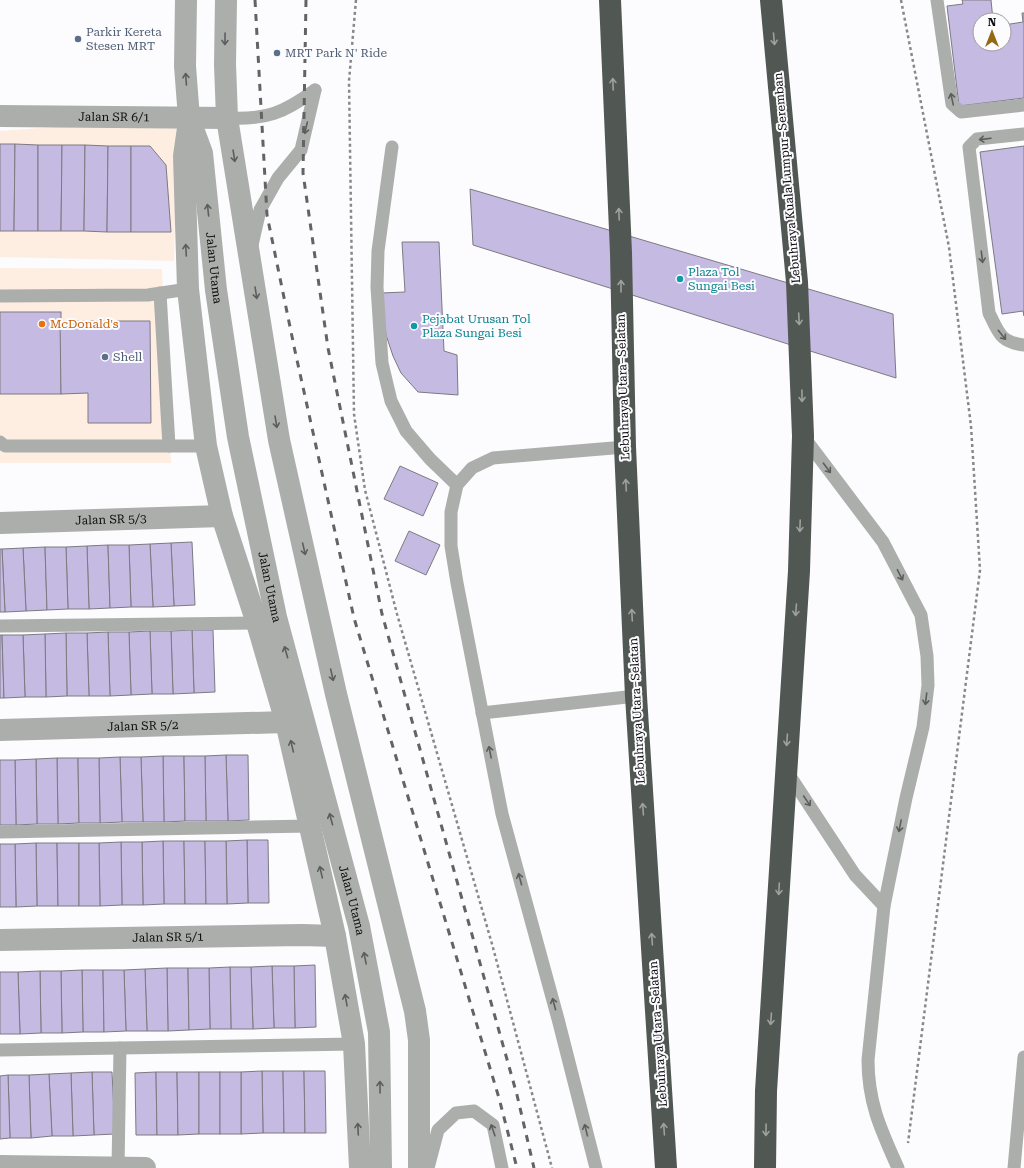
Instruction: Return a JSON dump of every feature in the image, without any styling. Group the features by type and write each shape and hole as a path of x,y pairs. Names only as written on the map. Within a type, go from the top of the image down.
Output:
{"highway":[{"name":"Lebuhraya Utara–Selatan","path":"610,0 621,253 625,447 636,696 666,1168"},
{"name":"Lebuhraya Kuala Lumpur–Seremban","path":"770,0 797,282 803,436"},
{"path":"766,1168 766,1092 798,571 803,436"}],"street":[{"name":"Jalan Utama","path":"186,0 185,66 189,118 202,153 216,290 238,437 253,516 276,617 359,926 379,1032 381,1168"},
{"path":"226,0 225,64 227,118 279,440 336,694 415,1011 419,1040 419,1168"},
{"name":"Jalan SR 6/1","path":"0,116 227,118"},
{"path":"189,118 184,156 188,289 206,446 222,516 257,623 286,722 335,936 354,1044 360,1168"},
{"name":"Jalan SR 5/3","path":"0,523 222,516"},
{"name":"Jalan SR 5/2","path":"0,730 286,722"},
{"name":"Jalan SR 5/1","path":"0,940 302,935 335,936"},
{"path":"0,1166 145,1168"}],"lane":[{"path":"937,0 952,104 961,112 1024,105"},
{"path":"227,118 248,119 268,116 294,106 315,90 301,150 278,178 260,210 250,255"},
{"path":"1024,134 977,140 969,147 988,313 1001,336 1010,343 1024,345"},
{"path":"392,148 378,251 377,287 382,363 391,401 406,431 430,459 457,485"},
{"path":"0,296 160,293 188,289"},
{"path":"160,293 169,446"},
{"path":"803,436 883,542 921,616 927,656 928,685 924,720 884,906 868,1073 876,1119 898,1168"},
{"path":"0,442 5,446 206,446"},
{"path":"596,1168 558,1020 502,814 451,546 451,512 457,485 472,468 493,458 625,447"},
{"path":"0,626 257,623"},
{"path":"482,713 636,696"},
{"path":"786,769 855,875 884,906"},
{"path":"0,832 310,826"},
{"path":"0,1050 354,1044"},
{"path":"118,1168 120,1048"},
{"path":"1014,1168 1024,1057"},
{"path":"428,1168 438,1130 456,1113 474,1111 493,1125 502,1168"}],"path":[{"path":"356,0 350,81 354,414 365,490 397,614 492,944 552,1168"},
{"path":"901,0 949,247 971,426 980,570 908,1145"}],"shaded area":[{"path":"177,118 174,261 0,257 0,131"},
{"path":"0,268 162,269 171,463 0,463"}],"building":[{"path":"962,0 991,0 992,12 972,12 972,52 1012,52 1012,24 1023,22 1022,13 1024,13 1024,98 959,106 947,6 963,4"},
{"path":"0,144 15,144 14,231 0,231"},
{"path":"15,144 38,145 38,231 14,231"},
{"path":"38,145 62,145 61,231 38,231"},
{"path":"62,145 85,145 84,231 61,231"},
{"path":"85,145 108,146 107,232 84,231"},
{"path":"108,146 131,146 131,232 107,232"},
{"path":"131,146 150,146 166,165 171,232 131,232"},
{"path":"1024,146 1024,316 1023,311 1002,314 980,152"},
{"name":"Plaza Tol Sungai Besi","path":"470,189 893,314 896,378 473,245"},
{"name":"Pejabat Urusan Tol Plaza Sungai Besi","path":"402,242 439,242 444,351 457,355 458,395 418,392 401,373 393,356 386,335 381,293 405,292"},
{"path":"0,312 61,312 61,394 0,394"},
{"name":"Shell","path":"60,321 150,321 151,423 88,423 88,393 61,394"},
{"path":"400,466 438,483 423,516 384,499"},
{"path":"409,531 440,545 426,575 395,561"},
{"path":"192,542 195,605 174,606 171,543"},
{"path":"171,543 174,606 153,607 150,544"},
{"path":"150,544 153,607 131,607 129,545"},
{"path":"108,545 110,608 89,609 87,546"},
{"path":"108,545 129,545 131,607 110,608"},
{"path":"87,546 89,609 68,609 66,547"},
{"path":"45,547 47,610 26,611 23,548"},
{"path":"45,547 66,547 68,609 47,610"},
{"path":"23,548 26,611 5,612 2,549"},
{"path":"0,549 2,549 5,612 0,612"},
{"path":"192,630 213,630 215,692 194,693"},
{"path":"192,630 194,693 173,694 171,631"},
{"path":"150,631 171,631 173,694 152,694"},
{"path":"150,631 152,694 131,695 129,632"},
{"path":"108,632 129,632 131,695 110,696"},
{"path":"108,632 110,696 89,696 87,633"},
{"path":"66,633 87,633 89,696 67,696"},
{"path":"66,633 67,696 46,697 45,634"},
{"path":"45,634 46,697 25,697 23,635"},
{"path":"0,635 2,635 4,698 0,698"},
{"path":"2,635 23,635 25,697 4,698"},
{"path":"226,755 248,755 249,820 228,821"},
{"path":"226,755 228,821 206,821 205,756"},
{"path":"163,756 184,756 185,821 164,822"},
{"path":"163,756 164,822 143,822 141,757"},
{"path":"184,756 205,756 206,821 185,821"},
{"path":"120,757 141,757 143,822 122,822"},
{"path":"120,757 122,822 100,823 99,758"},
{"path":"57,758 78,758 79,823 58,824"},
{"path":"57,758 58,824 37,824 36,759"},
{"path":"78,758 99,758 100,823 79,823"},
{"path":"36,759 37,824 16,825 15,760"},
{"path":"0,760 15,760 16,825 0,825"},
{"path":"247,840 268,840 269,903 248,903"},
{"path":"247,840 248,903 227,904 226,841"},
{"path":"163,841 184,841 185,904 164,904"},
{"path":"163,841 164,904 143,905 142,842"},
{"path":"184,841 205,841 206,904 185,904"},
{"path":"205,841 226,841 227,904 206,904"},
{"path":"121,842 142,842 143,905 122,905"},
{"path":"121,842 122,905 100,906 99,843"},
{"path":"36,843 57,843 58,906 37,906"},
{"path":"36,843 37,906 16,907 15,844"},
{"path":"57,843 79,843 79,906 58,906"},
{"path":"79,843 99,843 100,906 79,906"},
{"path":"0,844 15,844 16,907 0,907"},
{"path":"315,965 316,1027 295,1028 294,966"},
{"path":"272,966 294,966 295,1028 274,1028"},
{"path":"272,966 274,1028 253,1029 251,967"},
{"path":"230,967 251,967 253,1029 231,1029"},
{"path":"230,967 231,1029 210,1029 209,968"},
{"path":"167,968 188,968 189,1030 168,1031"},
{"path":"167,968 168,1031 147,1031 145,969"},
{"path":"188,968 209,968 210,1029 189,1030"},
{"path":"145,969 147,1031 126,1031 124,970"},
{"path":"82,970 103,970 104,1032 83,1032"},
{"path":"82,970 83,1032 62,1033 61,971"},
{"path":"103,970 124,970 126,1031 104,1032"},
{"path":"40,971 61,971 62,1033 41,1033"},
{"path":"40,971 41,1033 20,1034 18,972"},
{"path":"0,972 18,972 20,1034 0,1034"},
{"path":"262,1071 283,1071 284,1133 263,1133"},
{"path":"262,1071 263,1133 241,1134 241,1072"},
{"path":"283,1071 304,1071 305,1133 284,1133"},
{"path":"304,1071 325,1071 326,1133 305,1133"},
{"path":"92,1072 112,1072 115,1134 94,1135"},
{"path":"92,1072 94,1135 73,1136 71,1073"},
{"path":"156,1072 157,1135 136,1135 135,1073"},
{"path":"156,1072 177,1072 178,1135 157,1135"},
{"path":"177,1072 199,1072 199,1134 178,1135"},
{"path":"199,1072 220,1072 220,1134 199,1134"},
{"path":"220,1072 241,1072 241,1134 220,1134"},
{"path":"71,1073 73,1136 52,1136 49,1074"},
{"path":"49,1074 52,1136 31,1138 29,1075"},
{"path":"8,1075 29,1075 31,1138 10,1138"},
{"path":"8,1075 10,1138 0,1139 0,1076"}],"railway":[{"path":"255,0 267,215 295,351 354,618 499,1098 517,1168"},
{"path":"306,0 303,173 328,348 382,614 517,1095 534,1168"}],"place":[{"name":"Parkir Kereta Stesen MRT","path":"78,39"},
{"name":"MRT Park N' Ride","path":"277,53"},
{"name":"Plaza Tol Sungai Besi","path":"680,279"},
{"name":"McDonald's","path":"42,324"},
{"name":"Pejabat Urusan Tol Plaza Sungai Besi","path":"414,326"},
{"name":"Shell","path":"105,357"}]}
